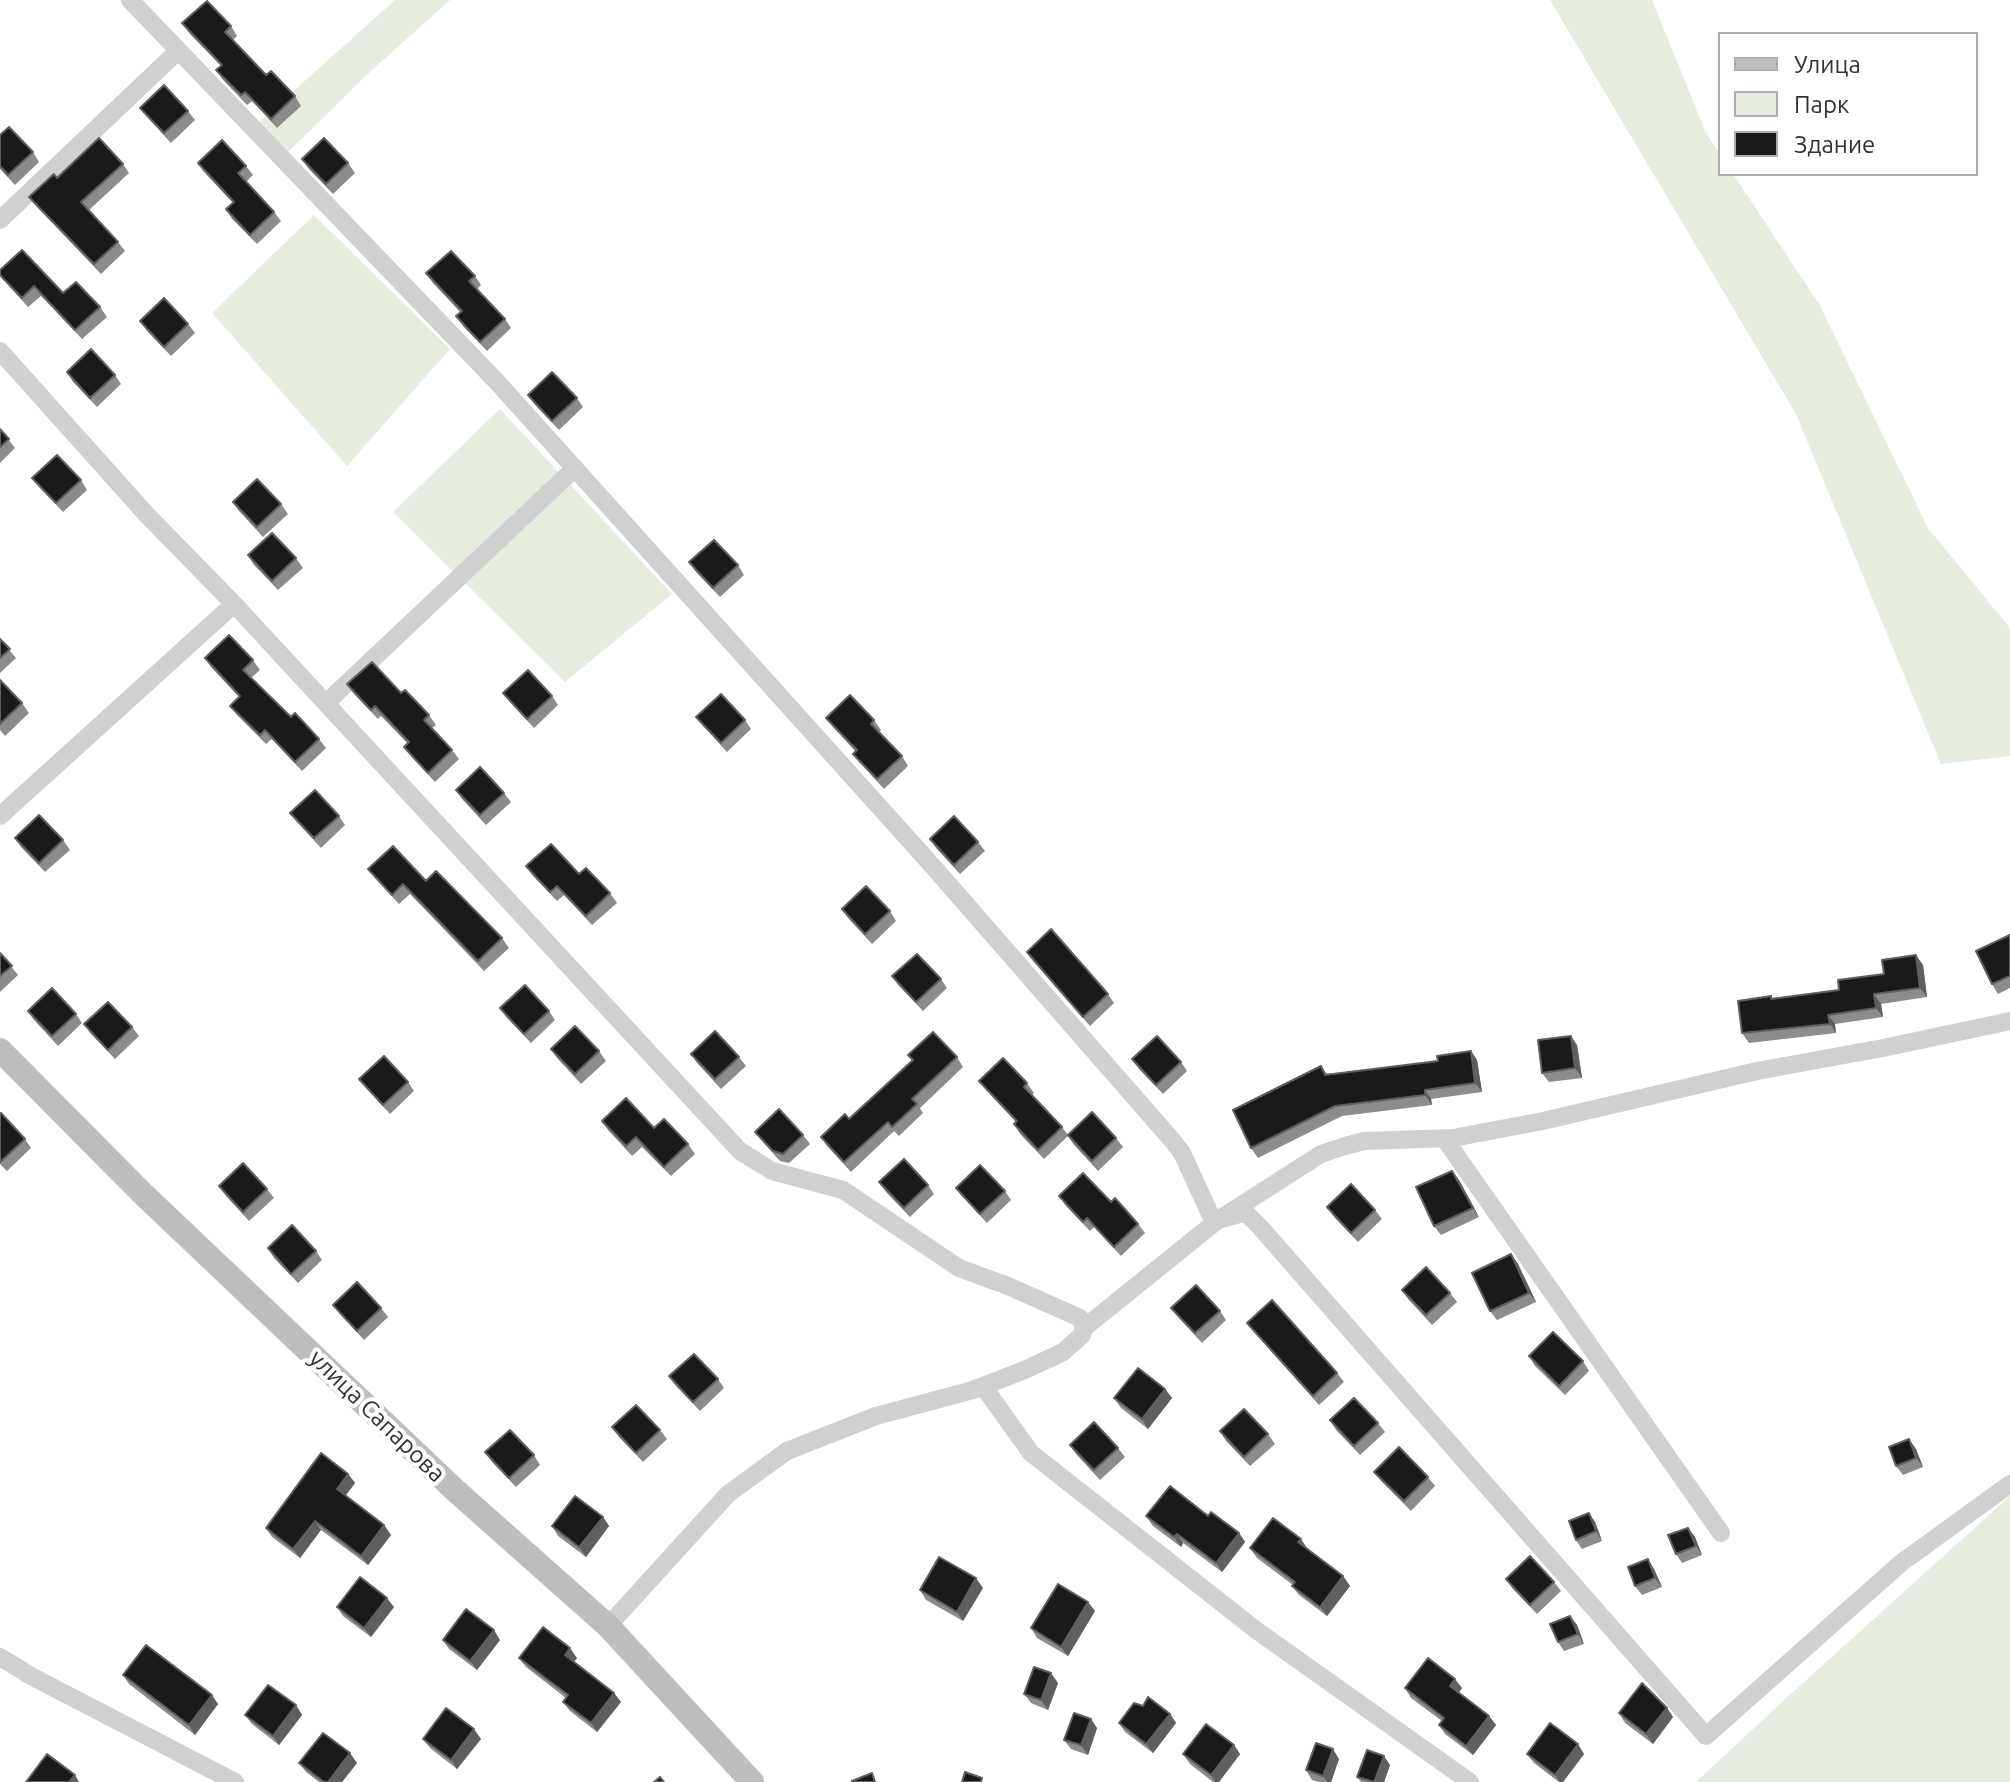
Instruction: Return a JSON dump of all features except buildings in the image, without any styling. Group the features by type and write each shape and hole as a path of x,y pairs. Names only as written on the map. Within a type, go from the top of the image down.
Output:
{"main road":[{"name":"улица Сапарова","path":"0,1050 142,1193 433,1470 608,1626 752,1782"}],"street":[{"path":"130,0 498,383 929,862 1172,1140 1182,1153 1210,1214 1218,1220"},
{"path":"0,220 178,51"},
{"path":"0,351 147,515 234,604 740,1151 772,1171 843,1190 959,1268 1080,1318 1084,1328"},
{"path":"326,703 575,468"},
{"path":"0,816 234,604"},
{"path":"608,1626 728,1494 787,1451 876,1416 983,1386 1063,1352 1082,1335 1084,1328 1218,1220 1321,1154 1364,1141 1444,1138 1543,1121 1757,1071 2010,1021"},
{"path":"1444,1138 1721,1533"},
{"path":"1218,1220 1243,1213 1260,1227 1706,1736 1901,1563 2010,1484"},
{"path":"983,1386 1031,1453 1256,1630 1470,1782"},
{"path":"0,1657 235,1782"}],"green space":[{"path":"395,0 450,0 287,153 259,122"},
{"path":"1550,0 1652,0 1706,133 1718,151 1718,176 1734,176 1819,304 1928,528 2010,628 2010,756 1941,764 1796,414"},
{"path":"314,215 450,349 347,466 212,313"},
{"path":"500,409 672,594 565,682 393,512"},
{"path":"2010,1496 2010,1782 1696,1782 1783,1701"}]}
